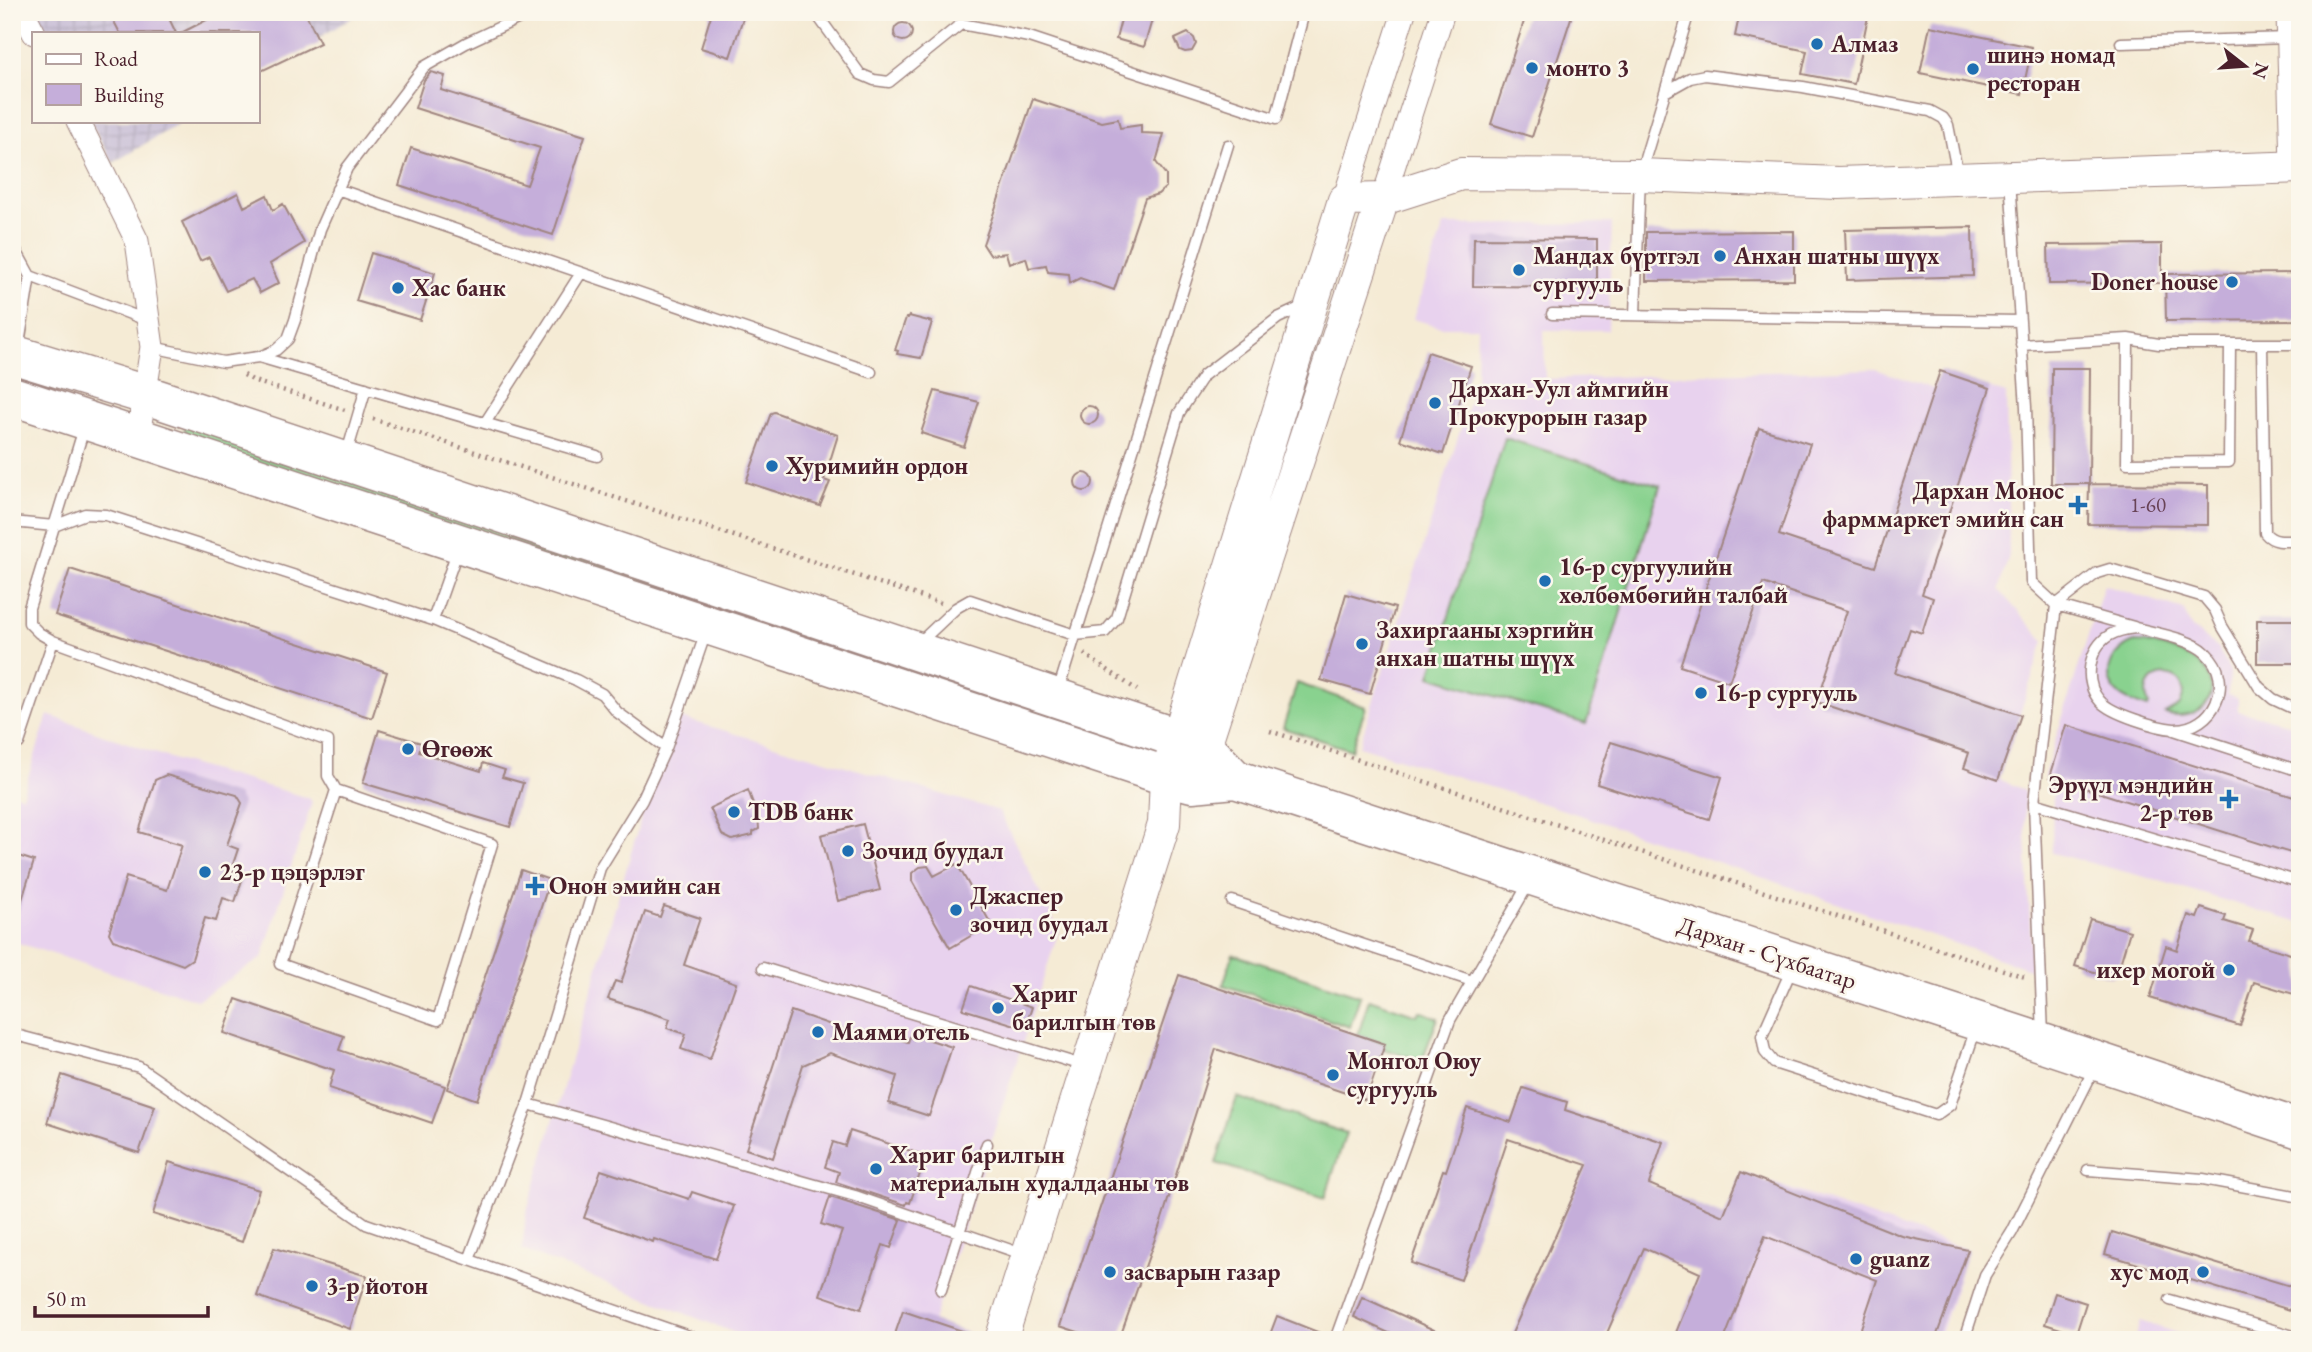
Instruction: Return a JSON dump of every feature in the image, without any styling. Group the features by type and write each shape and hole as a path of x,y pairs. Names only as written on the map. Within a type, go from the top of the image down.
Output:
{"highway":[{"path":"15,355 146,395 1191,742 1235,779"},
{"path":"12,396 1179,780 1235,779"},
{"name":"Дархан - Сүхбаатар","path":"1235,779 2300,1129"}],"main road":[{"path":"1191,742 1312,302 1344,200 1383,199 1461,174 1640,175 1838,183 2296,167"},
{"path":"1001,1340 1191,742 1383,199"}],"street":[{"path":"23,12 33,32"},
{"path":"1344,200 1404,12"},
{"path":"1383,199 1443,12"},
{"path":"2288,12 2296,167"},
{"path":"78,122 137,241 152,347 138,436"}],"lane":[{"path":"152,347 223,362 259,357 276,350 288,339 320,229 346,168 424,67 466,43 532,12"},
{"path":"815,12 860,74 874,80 889,82 961,24 1029,37 1276,119 1301,13"},
{"path":"956,12 961,24"},
{"path":"1635,315 1640,175 1689,12"},
{"path":"2121,43 2289,38"},
{"path":"1665,92 1690,78 1705,75 1803,87 1930,111 1943,118 1948,125 1959,179"},
{"path":"1056,697 1228,145"},
{"path":"2010,177 2026,407 2031,582 2056,605 2150,631 2193,645 2205,652 2220,676 2217,704 2208,716 2197,724 2183,729 2168,729"},
{"path":"337,189 871,372"},
{"path":"12,243 30,276 15,355"},
{"path":"485,423 581,273"},
{"path":"30,276 149,321"},
{"path":"912,649 956,608 970,600 1074,640 1105,632 1117,618 1180,413 1204,375 1278,318 1312,302"},
{"path":"1552,314 2020,321"},
{"path":"2021,345 2128,339 2159,344 2300,344"},
{"path":"2128,339 2127,463 2229,462 2230,344"},
{"path":"2262,344 2265,533 2277,541 2300,540"},
{"path":"259,357 597,456"},
{"path":"345,461 366,388"},
{"path":"87,419 29,608 29,623 53,641 328,741 328,776 336,790 492,844 438,1020 280,964 336,790"},
{"path":"12,522 54,526 85,514 106,515 433,620 576,680 602,694 617,712 666,748"},
{"path":"433,620 460,543"},
{"path":"2043,1043 2034,803 2056,605 2097,573 2110,569 2204,597 2215,610 2259,687 2273,699 2300,709"},
{"path":"469,1260 528,1104 600,868 642,800 666,748 709,625"},
{"path":"2150,631 2129,629 2108,636 2098,646 2091,660 2090,674 2092,688 2100,701 2111,710 2300,772"},
{"path":"12,740 19,743 53,641"},
{"path":"2034,803 2296,881"},
{"path":"1335,1340 1450,1020 1532,876"},
{"path":"1232,901 1472,981"},
{"path":"1794,962 1762,1035 1765,1052 1774,1063 1936,1115 1950,1105 1955,1094 1978,1022"},
{"path":"763,968 1088,1067"},
{"path":"12,1034 139,1067 366,1224 700,1340"},
{"path":"1964,1340 1985,1275 2011,1232 2098,1061"},
{"path":"528,1104 855,1196 1028,1256"},
{"path":"941,1290 987,1144"},
{"path":"2088,1170 2203,1179 2300,1197"},
{"path":"2169,1300 2300,1338"}],"path":[{"path":"223,362 254,381 956,608"},
{"path":"1074,640 1137,690"},
{"path":"1270,732 2042,983"}],"shaded area":[{"path":"32,12 358,14 259,74 259,32 42,32"},
{"path":"91,122 181,122 113,163"},
{"name":"16-р сургууль","path":"1612,223 1608,330 1544,330 1545,379 1875,369 1934,389 1940,371 2006,394 2009,555 1999,590 2044,641 1998,779 2024,790 2032,970 1583,816 1359,746 1476,381 1477,327 1441,327 1413,319 1444,225"},
{"path":"2104,585 2184,610 2190,626 2218,648 2230,671 2228,694 2238,699 2238,711 2300,726 2300,923 2157,880 2052,853 2053,796 2044,776"},
{"path":"48,715 175,760 309,798 312,802 262,958 197,1000 12,941 12,793 22,796"},
{"path":"671,715 999,811 1059,930 927,1340 753,1340 522,1250 526,1215"},
{"path":"1741,1172 1968,1250 1938,1340 1673,1340"},
{"path":"2140,1321 2198,1340 2134,1340"}],"green space":[{"path":"187,422 1113,730 1108,743 182,438"},
{"name":"16-р сургуулийн хөлбөмбөгийн талбай","path":"1505,438 1660,486 1586,724 1430,676"},
{"path":"2135,642 2153,644 2196,661 2208,674 2211,694 2208,702 2194,713 2175,716 2165,714 2180,705 2184,693 2180,681 2166,675 2153,679 2149,684 2146,697 2148,708 2121,697 2112,687 2109,671 2120,650"},
{"path":"1297,683 1366,707 1351,750 1283,728"},
{"path":"1233,954 1360,996 1350,1027 1223,985"},
{"path":"1369,999 1417,1015 1420,1011 1438,1018 1422,1060 1383,1049 1385,1044 1358,1035"},
{"path":"1237,1097 1346,1133 1325,1198 1216,1163"}],"building":[{"path":"109,12 166,12 176,32 119,32"},
{"path":"222,12 305,12 320,43 259,72 259,32 183,32"},
{"path":"712,12 745,12 730,57 701,48"},
{"path":"1123,12 1152,20 1144,47 1116,39"},
{"name":"монто 3","path":"1527,12 1573,12 1532,137 1491,124"},
{"name":"Алмаз","path":"1740,12 1869,12 1854,84 1802,74 1807,51 1735,36"},
{"path":"899,23 907,23 912,32 910,39 899,41 894,36 894,28"},
{"path":"1930,26 2032,47 2022,94 1920,73"},
{"path":"1188,33 1196,44 1192,51 1185,52 1180,50 1175,39"},
{"path":"431,72 445,76 441,90 585,136 553,235 399,185 411,148 527,185 540,148 415,108 424,80"},
{"path":"1033,99 1102,122 1118,119 1120,128 1141,125 1141,133 1164,134 1156,162 1166,175 1166,187 1158,194 1145,198 1114,290 1080,278 1070,283 1069,274 1048,272 1046,265 1029,268 1026,258 1009,263 1006,253 990,255 983,244"},
{"path":"238,193 244,207 267,195 273,210 283,204 304,243 270,264 279,283 260,293 252,279 226,291 209,257 200,261 182,222"},
{"path":"1972,227 1973,276 1847,280 1845,230"},
{"name":"Анхан шатны шүүх","path":"1794,231 1794,280 1646,281 1646,232"},
{"name":"Мандах бүртгэл сургууль","path":"1474,238 1597,239 1597,287 1473,286"},
{"path":"2162,244 2162,283 2049,284 2048,245"},
{"path":"371,253 435,273 420,320 356,301"},
{"path":"2300,273 2300,320 2166,321 2165,274"},
{"path":"909,316 932,322 921,358 897,354 898,351 895,350"},
{"name":"Дархан-Уул аймгийн Прокурорын газар","path":"1428,352 1471,366 1443,454 1400,440"},
{"path":"2052,368 2090,368 2089,484 2051,484"},
{"path":"1940,371 1990,388 1922,594 1933,598 1922,633 1910,629 1895,673 2021,715 1998,780 1964,768 1969,753 1817,702 1847,611 1763,583 1729,682 1680,666 1759,428 1810,444 1779,535 1875,567"},
{"path":"935,391 979,402 964,447 921,433"},
{"path":"1085,406 1093,406 1098,415 1096,422 1085,424 1080,419 1080,411"},
{"path":"771,413 838,435 824,480 830,482 820,506 746,482"},
{"path":"1080,473 1088,473 1093,482 1091,489 1080,491 1075,486 1075,478"},
{"path":"2089,484 2208,485 2208,525 2088,524"},
{"path":"70,569 387,672 372,718 55,615"},
{"name":"Захиргааны хэргийн анхан шатны шүүх","path":"1346,594 1395,608 1370,694 1321,680"},
{"path":"2257,620 2300,620 2300,663 2257,663"},
{"name":"Эрүүл мэндийн 2-р төв","path":"2066,725 2300,799 2300,856 2050,777"},
{"path":"379,730 421,743 419,752 481,771 483,763 505,770 502,777 523,783 510,827 363,783"},
{"path":"1611,742 1722,777 1709,819 1597,784"},
{"name":"23-р цэцэрлэг","path":"166,775 237,795 242,803 227,845 238,849 231,870 244,874 235,902 223,898 216,921 205,918 192,959 183,965 113,940 109,933 126,877 167,890 182,845 139,832 155,780"},
{"name":"TDB банк","path":"748,790 758,817 759,829 753,832 753,835 732,840 722,835 710,808"},
{"name":"Зочид буудал","path":"863,824 880,890 838,901 821,835"},
{"path":"12,854 34,861 17,916 12,916"},
{"name":"Джаспер зочид буудал","path":"957,864 991,924 950,948 912,881 912,873 920,867 928,866 934,876"},
{"path":"521,870 550,880 477,1100 447,1089"},
{"path":"664,906 700,918 684,965 736,983 710,1059 681,1049 686,1034 667,1028 670,1019 608,999 615,981 621,983 645,912 660,917"},
{"name":"ихер могой","path":"2201,908 2226,916 2224,921 2253,930 2249,941 2300,957 2300,996 2254,982 2240,1026 2150,998 2166,946 2177,950 2188,915 2197,918"},
{"path":"2090,919 2130,931 2117,974 2110,977 2075,966"},
{"name":"Монгол Оюу сургууль","path":"1179,975 1385,1044 1366,1100 1216,1049 1162,1219 1119,1340 1102,1340 1060,1326"},
{"name":"Хариг барилгын төв","path":"971,986 1032,1007 1025,1028 963,1009"},
{"path":"236,999 344,1036 339,1050 445,1086 432,1123 329,1088 334,1070 224,1033"},
{"path":"791,1011 868,1038 871,1030 908,1042 911,1034 952,1047 929,1116 889,1103 897,1076 830,1053 803,1065 773,1158 746,1149"},
{"path":"62,1075 155,1106 139,1153 47,1123"},
{"path":"1523,1088 1567,1102 1565,1110 1663,1142 1649,1184 1723,1216 1741,1172 1902,1236 1968,1250 1935,1340 1857,1340 1877,1280 1765,1236 1724,1340 1673,1340 1700,1273 1644,1248 1604,1340 1509,1340 1587,1165 1508,1139 1461,1280 1411,1263 1467,1108 1511,1122"},
{"name":"Хариг барилгын материалын худалдааны төв","path":"850,1131 926,1156 910,1203 907,1202 906,1205 836,1182 839,1172 825,1167 833,1142 845,1146"},
{"path":"169,1162 259,1190 242,1242 153,1214"},
{"path":"601,1170 689,1199 692,1192 734,1206 716,1259 654,1239 653,1242 584,1218"},
{"path":"830,1197 901,1220 891,1248 883,1245 861,1309 820,1295 842,1231 821,1224"},
{"name":"хус мод","path":"2112,1232 2300,1289 2300,1313 2105,1254"},
{"name":"3-р йотон","path":"274,1248 367,1276 350,1329 257,1296"},
{"path":"2055,1293 2086,1303 2076,1334 2045,1324"},
{"path":"1362,1297 1456,1340 1404,1340 1354,1317"},
{"path":"903,1311 977,1336 976,1340 893,1340"},
{"path":"1277,1316 1328,1336 1327,1340 1268,1340"}],"place":[{"name":"Алмаз","path":"1817,44"},
{"name":"монто 3","path":"1532,68"},
{"name":"шинэ номад ресторан","path":"1973,69"},
{"name":"Анхан шатны шүүх","path":"1720,256"},
{"name":"Мандах бүртгэл сургууль","path":"1519,270"},
{"name":"Doner house","path":"2232,282"},
{"name":"Хас банк","path":"398,288"},
{"name":"Дархан-Уул аймгийн Прокурорын газар","path":"1435,403"},
{"name":"Хуримийн ордон","path":"772,466"},
{"name":"Дархан Монос фарммаркет эмийн сан","path":"2078,505"},
{"name":"16-р сургуулийн хөлбөмбөгийн талбай","path":"1545,581"},
{"name":"Захиргааны хэргийн анхан шатны шүүх","path":"1362,644"},
{"name":"16-р сургууль","path":"1701,693"},
{"name":"Өгөөж","path":"408,749"},
{"name":"Эрүүл мэндийн 2-р төв","path":"2229,799"},
{"name":"TDB банк","path":"734,812"},
{"name":"Зочид буудал","path":"848,851"},
{"name":"23-р цэцэрлэг","path":"205,872"},
{"name":"Онон эмийн сан","path":"535,886"},
{"name":"Джаспер зочид буудал","path":"956,910"},
{"name":"ихер могой","path":"2229,970"},
{"name":"Хариг барилгын төв","path":"998,1008"},
{"name":"Маями отель","path":"818,1032"},
{"name":"Монгол Оюу сургууль","path":"1333,1075"},
{"name":"Хариг барилгын материалын худалдааны төв","path":"876,1169"},
{"name":"guanz","path":"1856,1259"},
{"name":"засварын газар","path":"1110,1272"},
{"name":"хус мод","path":"2203,1272"},
{"name":"3-р йотон","path":"312,1286"}]}
